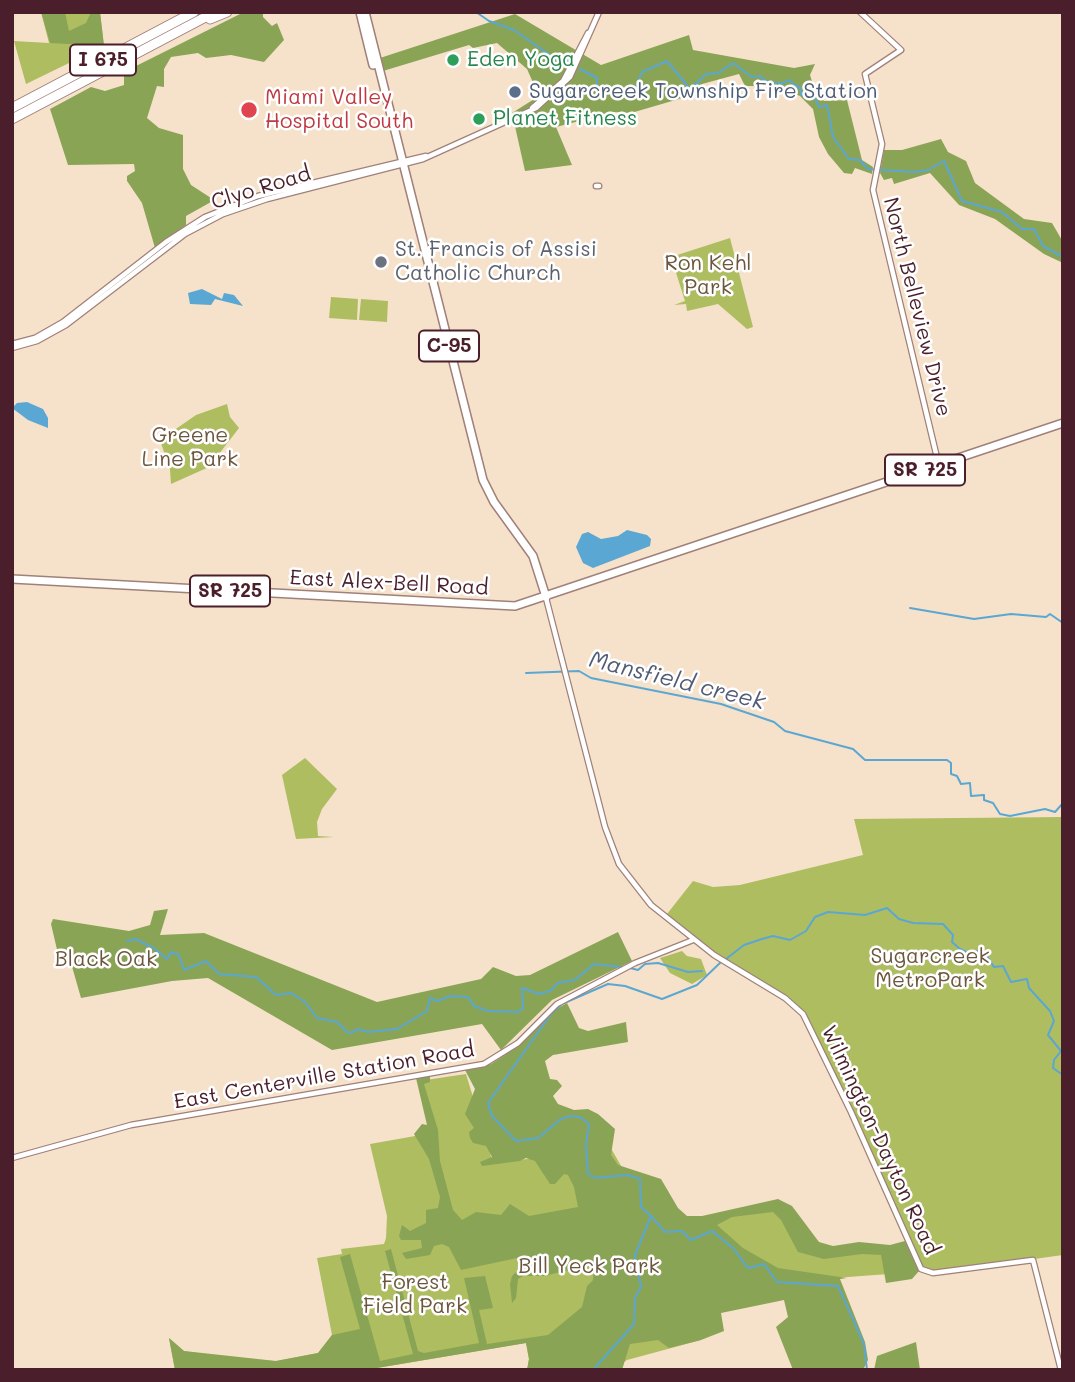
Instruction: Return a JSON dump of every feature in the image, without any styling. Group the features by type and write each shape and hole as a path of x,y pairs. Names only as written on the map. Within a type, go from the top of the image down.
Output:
{"highway":[{"path":"142,40 186,12"},
{"name":"I 675","path":"12,107 194,12"},
{"name":"I 675","path":"12,119 215,12"},
{"path":"170,36 228,12"}],"main road":[{"path":"360,12 401,163"},
{"name":"C-95","path":"365,12 483,490 501,517 509,522"},
{"name":"C-95","path":"401,163 481,474 488,492 533,556 545,597"},
{"name":"SR 725","path":"545,597 1063,423"},
{"name":"East Alex-Bell Road","path":"12,579 511,607 545,597"}],"street":[{"name":"Clyo Road","path":"12,346 35,338 64,322 166,242 205,217 258,196 427,155 544,104 565,85 576,69 598,12"},
{"name":"North Belleview Drive","path":"860,12 901,50 865,74 882,144 874,175 873,195 939,466"},
{"name":"Wilmington-Dayton Road","path":"545,597 615,857 645,900 723,961 785,998 805,1017 921,1269 933,1273 1034,1260 1061,1370"},
{"name":"East Centerville Station Road","path":"12,1158 131,1125 485,1064 518,1043 552,1006 628,966 694,940"}],"green space":[{"path":"41,12 100,12 104,46 26,84 14,41 49,43"},
{"path":"41,12 65,12 69,31 86,23 91,12 100,12 104,46 50,43"},
{"path":"244,12 263,12 263,17 272,26 277,23 284,40 264,62 231,55 206,58 198,53 171,57 164,69 164,87 157,86 147,118 159,128 183,135 183,169 191,185 211,198 211,202 186,216 186,225 155,248 142,203 127,181 127,176 135,171 134,164 68,165 50,109 91,87 105,91 124,85 124,72"},
{"path":"515,14 601,65 689,35 693,50 794,68 815,64 810,75 814,88 824,101 847,100 862,160 873,167 872,174 855,168 852,174 844,173 828,154 819,137 813,109 800,96 771,86 745,86 739,74 702,84 703,92 631,113 614,112 556,127 572,165 525,171 512,113 539,96 527,69 497,43 473,48 469,45 383,71 380,58"},
{"path":"941,139 948,152 966,161 975,183 1024,219 1052,223 1063,242 1063,263 1044,254 995,219 959,205 930,173 894,184 892,178 884,180 880,173 884,150 902,150"},
{"name":"Ron Kehl Park","path":"730,238 753,327 747,329 718,304 687,311 686,304 674,305 685,301 671,257"},
{"path":"331,297 358,299 357,320 329,318"},
{"path":"361,299 388,301 387,322 359,320"},
{"name":"Greene Line Park","path":"227,404 230,417 239,428 209,467 171,484 170,470 160,440 196,415"},
{"path":"305,758 337,789 322,809 317,822 318,836 334,837 296,839 282,775"},
{"name":"Sugarcreek MetroPark","path":"1063,817 1063,1255 933,1273 923,1270 810,1026 795,1006 714,955 667,914 693,881 713,887 740,885 863,855 854,819"},
{"name":"Black Oak","path":"168,909 160,935 204,933 377,1002 481,979 493,967 516,976 530,975 618,932 632,961 552,1000 501,1050 482,1024 332,1050 208,978 172,981 81,998 69,956 59,958 51,924 53,919 129,931 150,925 154,911"},
{"path":"682,951 687,956 701,959 707,975 692,984 670,973 660,958"},
{"path":"567,1003 579,1028 588,1031 626,1022 628,1042 553,1055 545,1061 550,1079 557,1080 562,1086 553,1096 558,1104 574,1110 588,1109 598,1114 615,1129 611,1155 618,1165 661,1179 678,1208 687,1216 702,1216 778,1199 792,1206 819,1242 833,1246 859,1242 890,1245 905,1241 919,1271 912,1279 886,1283 881,1255 862,1254 824,1259 798,1252 781,1220 773,1212 732,1217 717,1225 743,1248 778,1268 847,1278 840,1279 865,1342 868,1360 863,1370 793,1370 776,1327 788,1317 784,1300 721,1313 724,1331 701,1340 669,1348 658,1340 630,1344 622,1370 527,1370 529,1359 526,1343 365,1370 175,1370 169,1338 184,1351 276,1361 318,1353 332,1335 360,1329 340,1257 350,1254 380,1361 413,1354 385,1251 391,1249 418,1351 424,1353 479,1343 464,1278 485,1276 493,1308 479,1310 487,1344 548,1335 582,1307 587,1286 593,1280 594,1268 590,1265 544,1276 523,1276 518,1279 516,1298 512,1303 510,1284 512,1276 525,1263 522,1257 461,1270 449,1247 442,1244 434,1246 430,1255 406,1259 402,1253 422,1248 421,1240 401,1240 399,1236 402,1225 410,1231 426,1223 426,1210 438,1208 440,1197 429,1159 414,1134 422,1124 427,1125 416,1078 430,1076 430,1082 424,1084 438,1130 440,1161 453,1210 462,1220 476,1212 501,1215 510,1204 529,1216 578,1207 574,1187 568,1175 564,1174 555,1184 550,1184 535,1161 526,1158 482,1166 480,1162 492,1157 486,1146 473,1143 469,1132 474,1128 465,1114 475,1089 465,1070 491,1064 517,1047 546,1015"},
{"name":"Bill Yeck Park","path":"466,1074 493,1163 535,1158 593,1117 628,1178 681,1224 778,1204 806,1248 907,1250 915,1272 687,1289 701,1340 627,1360 612,1370 527,1370 529,1359 526,1343 365,1370 175,1370 169,1338 184,1351 240,1360 276,1361 318,1353 332,1335 317,1258 342,1254 341,1249 384,1244 386,1238 387,1216 370,1144 432,1133 419,1081"},
{"path":"916,1342 920,1370 874,1370 877,1356"}],"water":[{"path":"202,289 222,299 224,293 234,295 243,306 215,299 211,305 190,304 188,293"},
{"path":"27,402 43,409 48,418 48,428 28,420 12,408 17,403"},
{"path":"627,530 647,535 651,539 650,546 593,568 583,563 576,547 582,534 588,532 601,539 618,536"}],"waterway":[{"path":"476,12 489,21 514,30 557,60 570,62"},
{"path":"580,69 597,78 597,90 604,93 636,87 642,72 667,61 690,89 706,74 718,73 733,63 752,77 760,76 766,81 780,84 790,80 800,87 801,95 811,90 819,107 827,105 833,137 849,159 860,160 868,169 914,172 928,170 944,161 962,201 1002,212 1022,229 1034,229 1043,246 1063,257"},
{"path":"910,608 974,619 1011,614 1046,617 1050,614 1063,623"},
{"name":"Mansfield creek","path":"526,673 579,671 591,678 721,704 774,722 785,731 853,749 865,760 947,760 951,763 951,774 957,776 961,784 970,783 971,796 984,795 984,800 993,803 1000,814 1010,816 1045,809 1055,812 1063,803"},
{"path":"726,959 744,945 762,939 773,936 790,940 806,931 815,917 828,912 865,915 887,908 899,919 913,923 943,924 953,935 952,942 960,949 968,953 983,950 994,967 1003,966 1011,982 1027,979 1029,988 1050,1011 1054,1021 1048,1035 1061,1051 1054,1060 1053,1068 1063,1075"},
{"path":"12,915 13,923"},
{"path":"127,941 136,939 149,946"},
{"path":"151,946 167,959 171,952 179,955 184,970 206,961 219,974 256,977 276,995 291,993 305,1002 317,1018 337,1022 347,1032 352,1033 357,1029 368,1032 397,1029 427,1011 430,998 438,1001 450,996 468,997 474,1006 488,1011 518,1012 523,1008 522,988 539,994 550,991 558,983 575,980 594,964 621,967"},
{"path":"586,1144 589,1124 580,1117 571,1116 561,1119 538,1138 516,1141 492,1116 488,1103 551,1014 562,1004 608,984 625,986 662,999 697,985 721,962"},
{"path":"630,968 638,970 645,964 658,963 688,972 702,971"},
{"path":"586,1146 588,1174 595,1178 628,1175 640,1179 641,1207 651,1216 635,1255 641,1287 635,1298 634,1324 593,1370"},
{"path":"651,1216 665,1232 682,1231 691,1240 712,1231 733,1248 748,1268 764,1264 777,1282 838,1286 864,1344 867,1370"}],"place":[{"name":"Eden Yoga","path":"453,60"},
{"name":"Sugarcreek Township Fire Station","path":"515,92"},
{"name":"Miami Valley Hospital South","path":"249,110"},
{"name":"Planet Fitness","path":"479,119"},
{"name":"St. Francis of Assisi Catholic Church","path":"381,262"}],"park label":[{"name":"Forest Field Park","path":"415,1295"}]}
